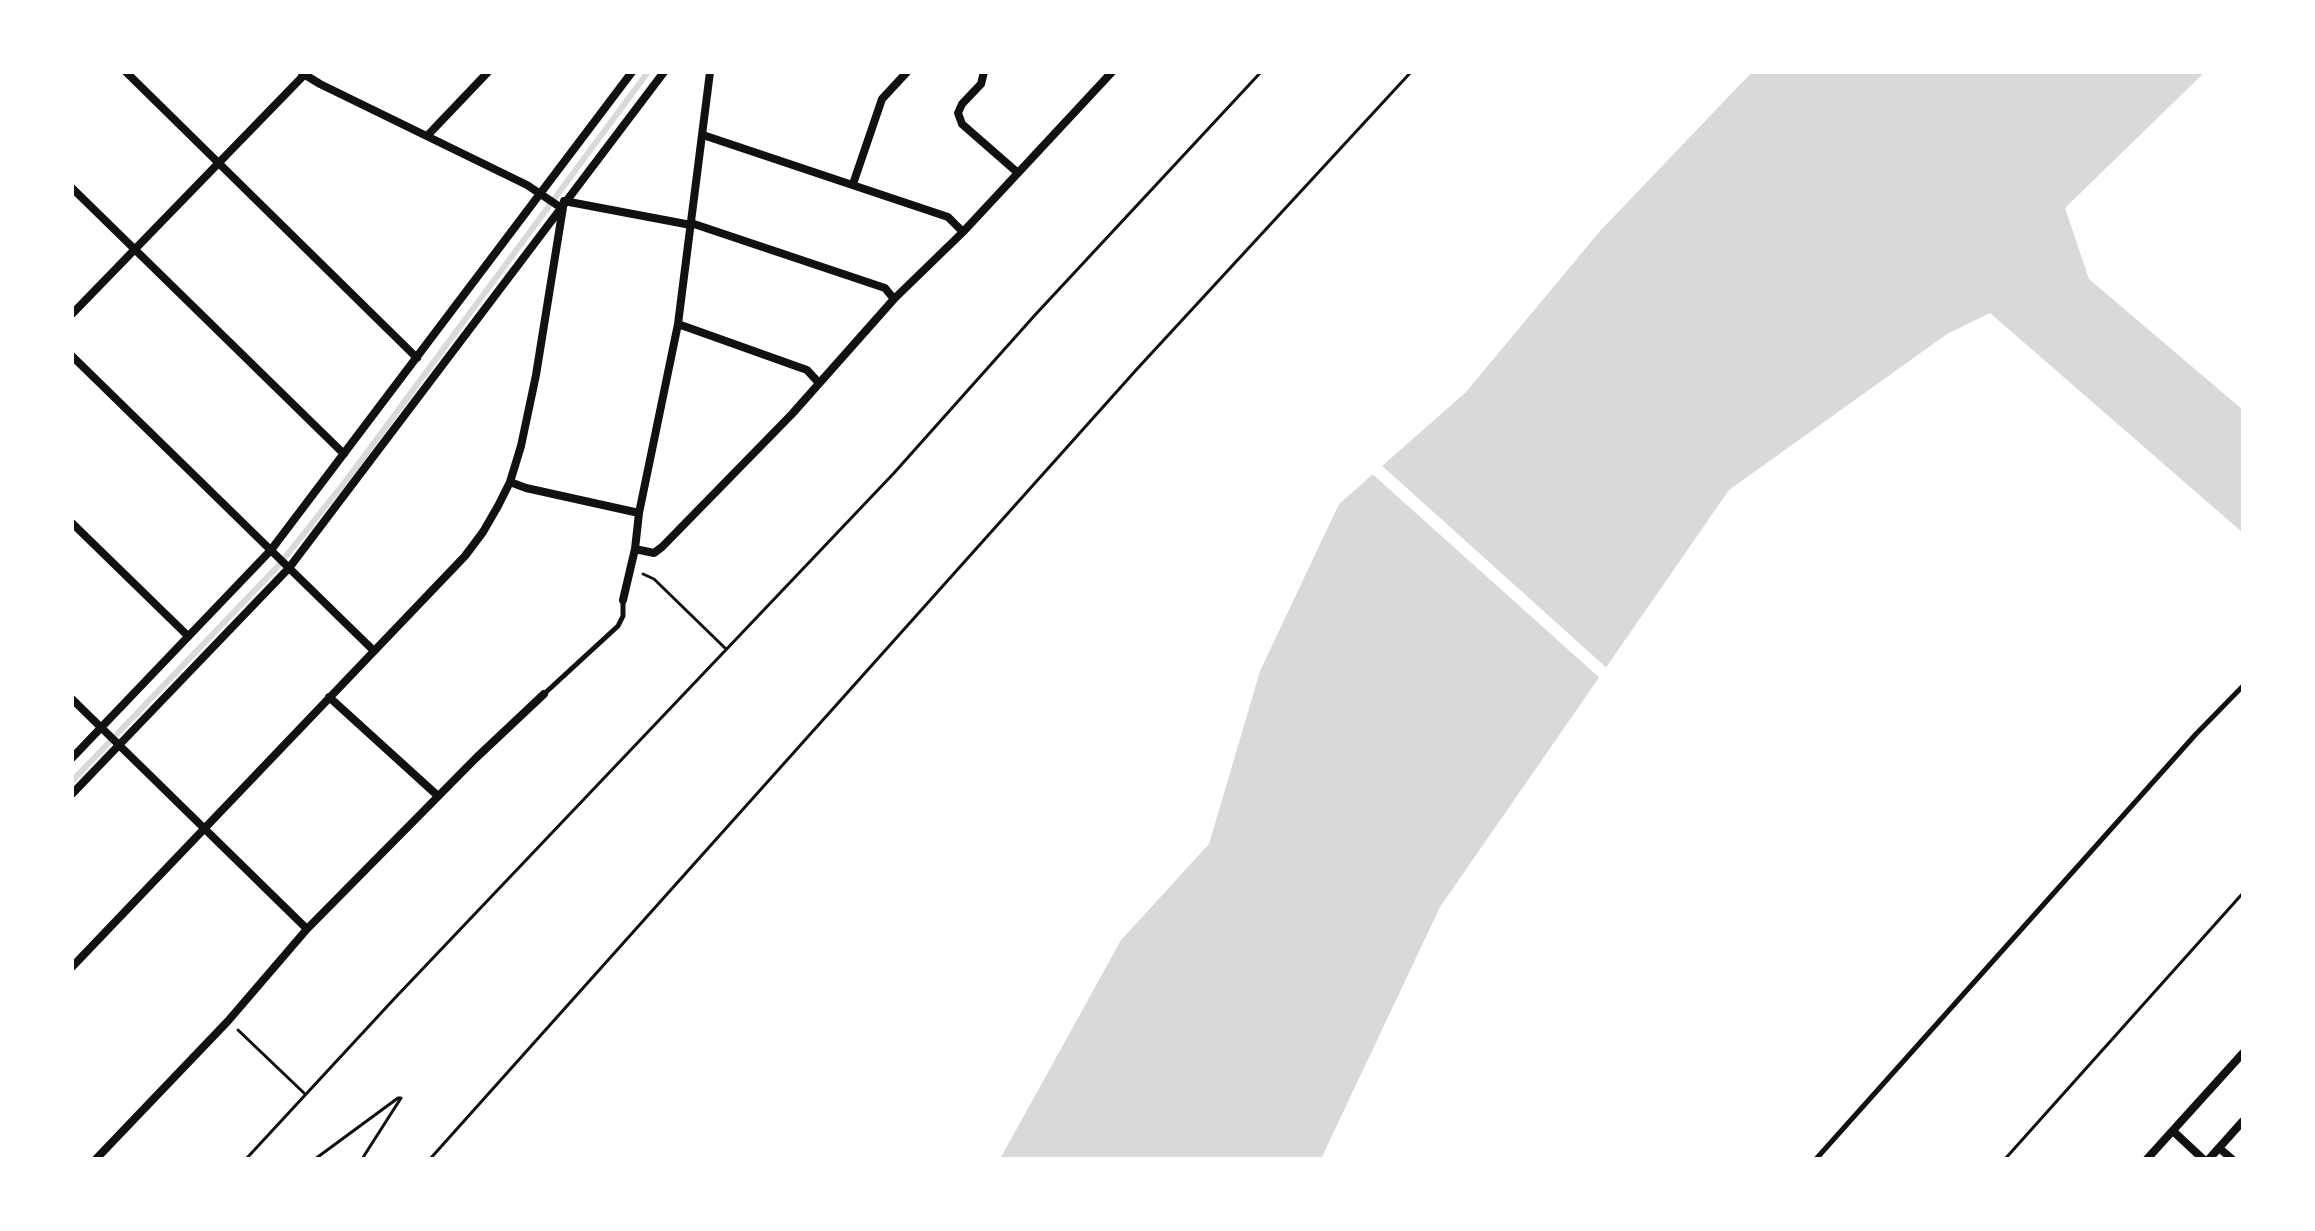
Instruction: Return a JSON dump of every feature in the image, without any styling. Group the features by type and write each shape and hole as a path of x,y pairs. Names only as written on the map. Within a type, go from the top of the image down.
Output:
{"street":[{"path":"126,72 417,358"},
{"path":"427,136 488,72"},
{"path":"72,758 271,550 632,72"},
{"path":"72,794 289,568 664,72"},
{"path":"623,600 678,324 710,72"},
{"path":"853,184 882,99 907,72"},
{"path":"984,72 981,84 962,104 958,113 962,124 1018,173"},
{"path":"635,549 654,553 662,547 792,414 894,299 963,232 1112,72"},
{"path":"72,314 304,73 562,204 691,224 885,288 894,299"},
{"path":"703,135 948,217 963,232"},
{"path":"72,188 344,454"},
{"path":"72,967 465,556 491,519 510,482 521,446 536,375 562,204"},
{"path":"678,324 807,370 819,383"},
{"path":"72,356 373,650"},
{"path":"510,482 639,513"},
{"path":"72,523 188,636"},
{"path":"96,1159 228,1021 307,929 544,694"},
{"path":"329,697 438,796"},
{"path":"72,699 307,929"},
{"path":"2147,1159 2243,1053"},
{"path":"2173,1131 2206,1159 2243,1121"},
{"path":"2219,1148 2232,1159"}],"lane":[{"path":"544,694 618,626 623,616 623,600"},
{"path":"1816,1159 2196,734 2243,686"}],"path":[{"path":"246,1159 894,473 1035,315 1261,72"},
{"path":"430,1159 1137,369 1411,72"},
{"path":"631,568 654,579 726,649"},
{"path":"2005,1159 2243,893"},
{"path":"228,1021 305,1094"},
{"path":"315,1159 401,1098 362,1159"}],"shaded area":[{"path":"1752,72 2205,72 2065,208 2089,279 2243,410 2243,533 1990,313 1947,334 1729,490 1440,907 1321,1159 1000,1159 1121,940 1209,844 1260,671 1339,504 1466,392 1600,231"}],"pier":[{"path":"1379,463 1609,670 1602,680 1369,471"}],"waterway":[{"path":"72,781 279,565 348,478 648,72"}]}
